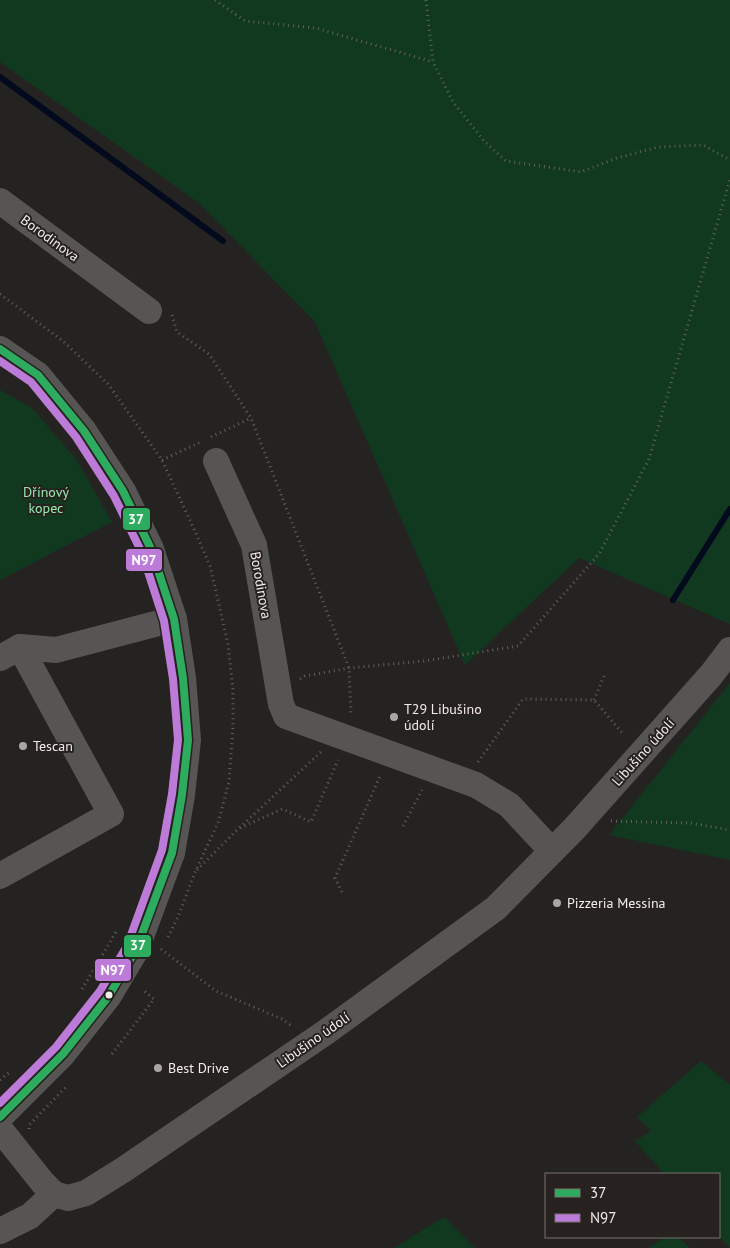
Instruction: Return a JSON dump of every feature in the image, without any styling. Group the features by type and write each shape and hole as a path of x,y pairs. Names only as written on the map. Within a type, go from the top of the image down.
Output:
{"street":[{"name":"Borodinova","path":"0,201 159,310"},
{"path":"0,349 38,375 84,431 123,491 151,549 174,619 183,678 188,740 182,796 172,853 136,950 108,997 63,1054 0,1117"},
{"name":"Borodinova","path":"216,461 254,545 280,704 286,716 476,785 509,805 552,851"},
{"path":"0,876 111,814 10,652 56,650 174,619"},
{"name":"Libušino údolí","path":"54,1194 68,1198 86,1193 326,1032 496,908 552,851 704,683 730,650"},
{"path":"0,1129 54,1194 30,1216 0,1231"}],"path":[{"path":"215,0 245,21 316,28 434,62"},
{"path":"426,0 434,62 453,102 484,141 506,161 581,172 618,158 658,147 703,145 730,160"},
{"path":"295,682 305,676 349,668 424,661 518,646 598,554 649,459 730,179"},
{"path":"159,310 177,332 209,354 251,418 349,668 351,724"},
{"path":"594,700 604,676"},
{"path":"477,763 524,699 594,700 624,734"},
{"path":"619,741 630,728"},
{"path":"158,957 178,917 195,872 323,750"},
{"path":"237,830 282,809 311,822 340,756"},
{"path":"342,892 335,878 382,773"},
{"path":"403,826 423,788"},
{"path":"609,821 690,823 730,830"},
{"path":"78,995 93,974 119,925"},
{"path":"161,949 216,991 282,1019"},
{"path":"138,995 146,981"},
{"path":"112,1054 154,999 142,989"},
{"path":"0,1080 14,1068"},
{"path":"29,1132 29,1125 70,1082"}],"green space":[{"path":"0,0 730,0 730,624 579,558 465,665 315,322 199,203 0,62"},
{"name":"Dřínový kopec","path":"0,390 32,408 77,460 112,522 0,580"},
{"path":"730,683 730,860 609,835"},
{"path":"701,1061 730,1085 730,1248 720,1237 720,1173 663,1173 635,1141 651,1131 637,1117"},
{"path":"444,1217 475,1248 394,1248"},
{"path":"664,1238 679,1238 690,1248 649,1248"}],"waterway":[{"path":"0,77 223,241"},
{"path":"673,600 730,509"}],"transit line":[{"name":"37","path":"0,349 38,375 84,431 123,491 151,549 174,619 183,678 188,740 182,795 172,853 136,950 108,997 63,1054 0,1117"},
{"name":"N97","path":"0,361 31,382 76,437 114,496 142,553 164,621 173,679 178,740 172,794 162,850 127,946 100,991 56,1047 0,1103"}],"place":[{"name":"T29 Libušino údolí","path":"394,717"},
{"name":"Tescan","path":"23,746"},
{"name":"Pizzeria Messina","path":"557,903"},
{"name":"Best Drive","path":"158,1068"}]}
